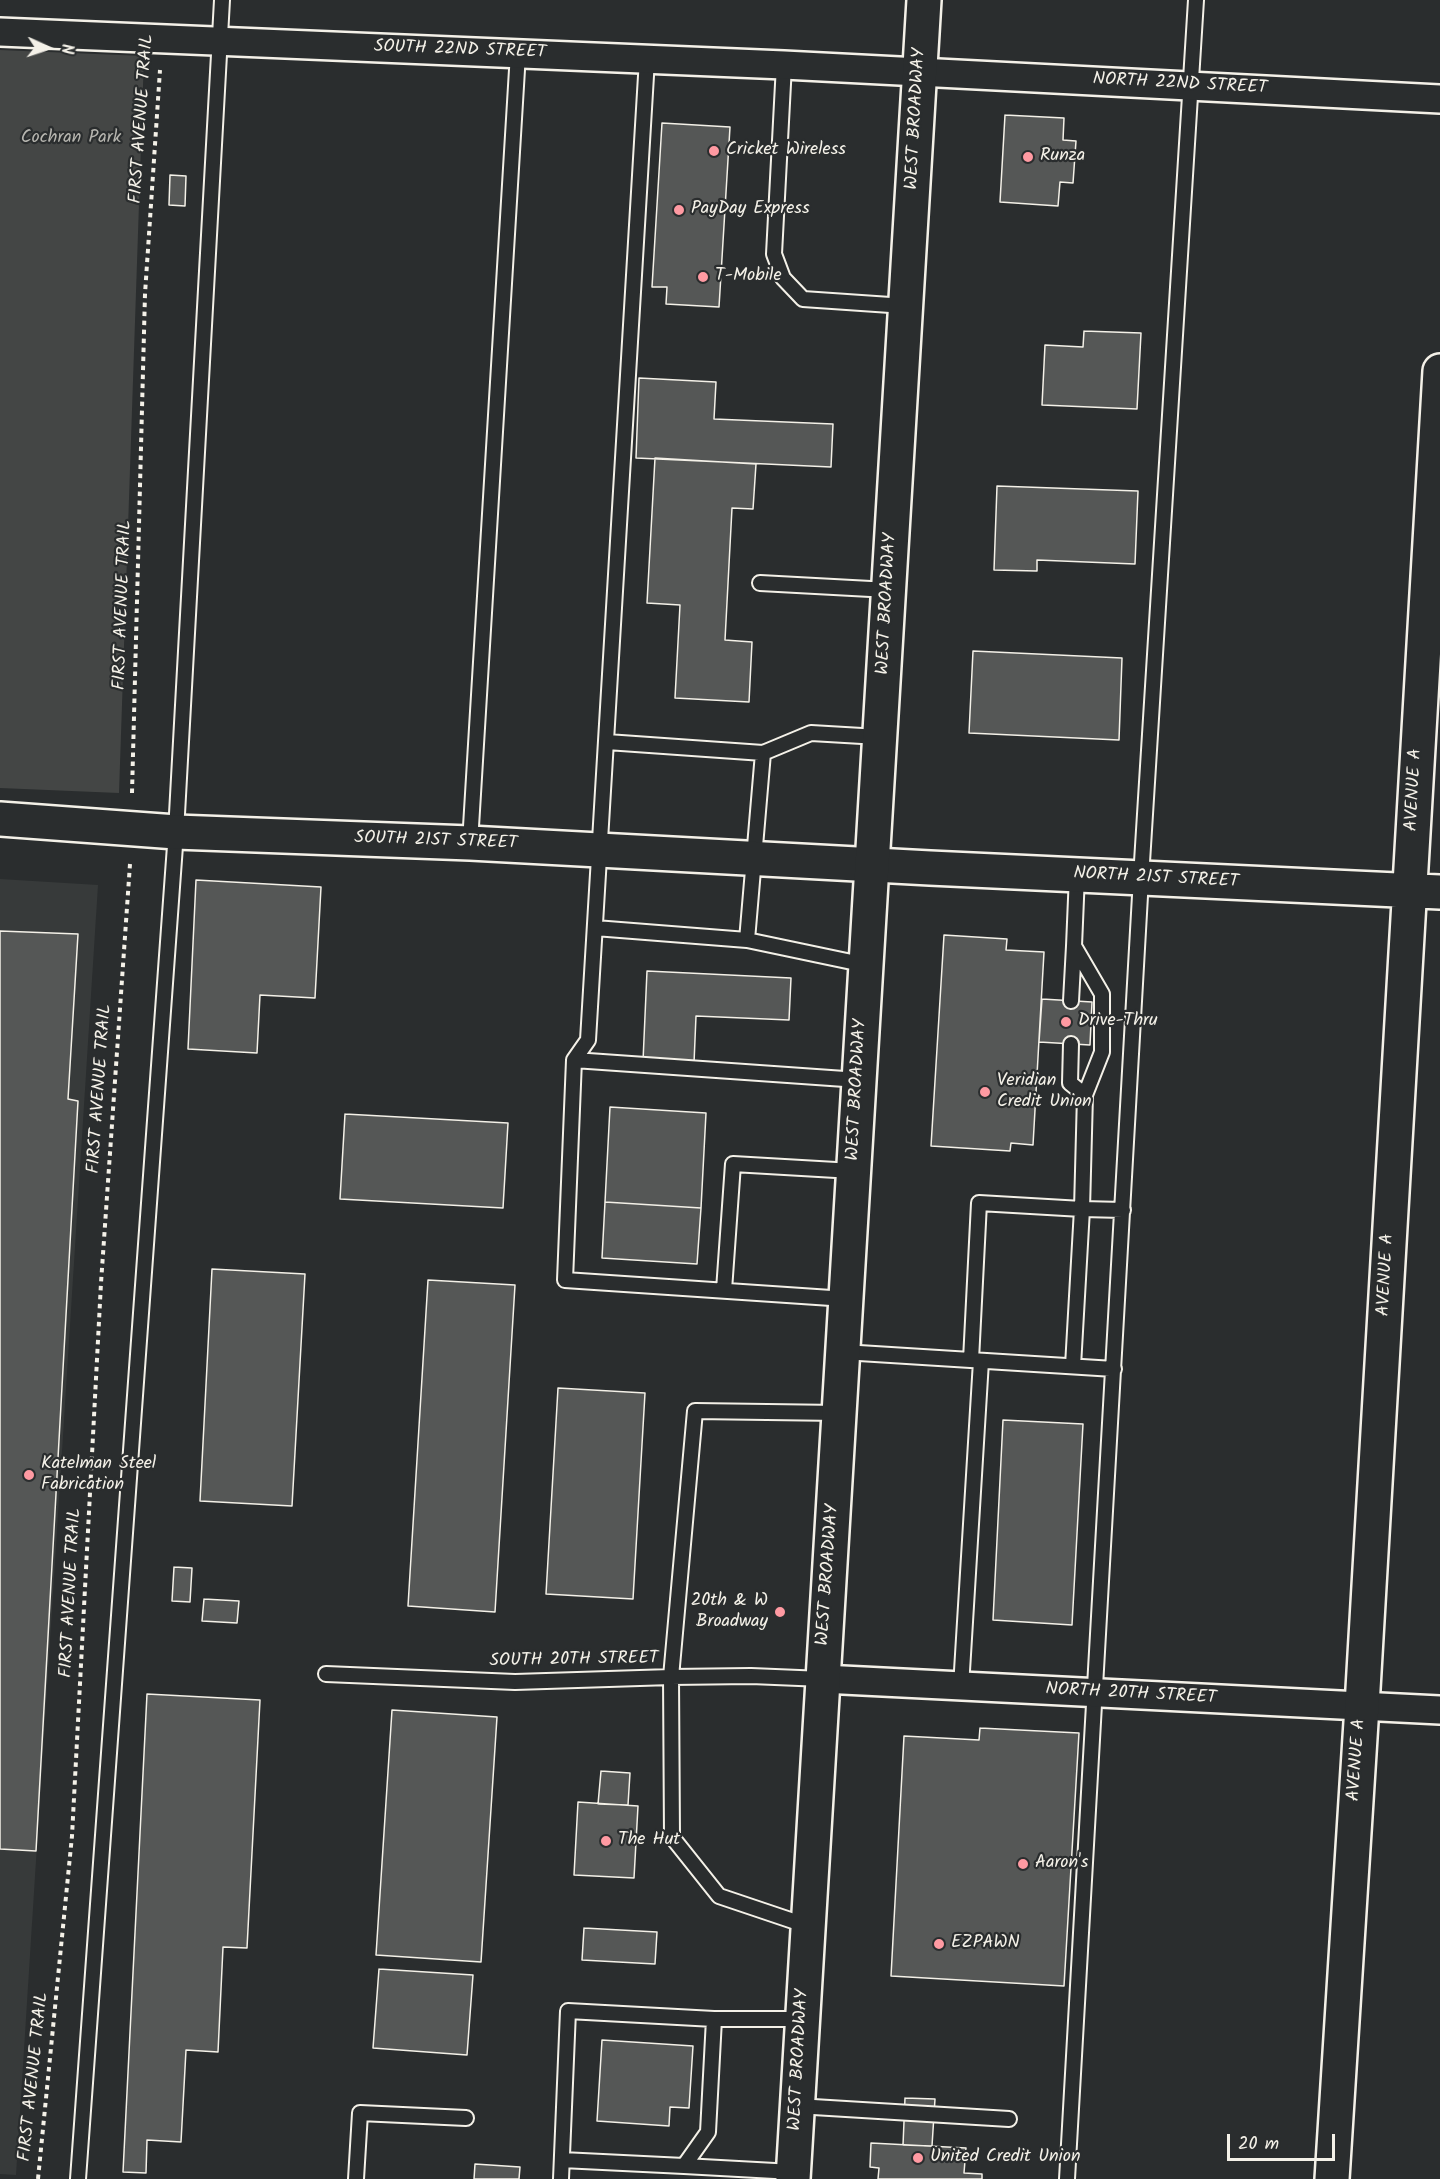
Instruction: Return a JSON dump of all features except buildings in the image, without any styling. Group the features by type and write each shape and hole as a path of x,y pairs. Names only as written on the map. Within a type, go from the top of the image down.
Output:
{"street":[{"name":"WEST BROADWAY","path":"793,2176 924,0"},
{"name":"SOUTH 22ND STREET","path":"0,32 919,72"},
{"name":"NORTH 22ND STREET","path":"919,72 1440,99"},
{"name":"AVENUE A","path":"1332,2179 1362,1706 1424,891 1440,371"},
{"name":"SOUTH 21ST STREET","path":"0,819 176,832 470,843 872,865"},
{"name":"NORTH 21ST STREET","path":"872,865 1424,891"},
{"name":"NORTH 20TH STREET","path":"823,1679 1440,1710"}],"lane":[{"path":"78,2179 176,832 222,0"},
{"path":"1067,2179 1141,878 1196,0"},
{"path":"470,843 518,53"},
{"path":"648,59 588,1040 574,1060 565,1280 846,1299"},
{"path":"784,65 774,254 783,278 802,299 905,306"},
{"path":"760,583 889,590"},
{"path":"607,742 763,753 811,733 880,737"},
{"path":"747,940 763,753"},
{"path":"1071,1001 1077,875"},
{"path":"595,928 747,940 866,965"},
{"path":"1073,1366 1082,1209 1085,1095 1102,1052 1102,994 1074,946"},
{"path":"1071,1044 1070,1083 1085,1095"},
{"path":"574,1060 859,1080"},
{"path":"724,1290 733,1164 854,1171"},
{"path":"961,1687 976,1360 979,1203 1123,1210"},
{"path":"843,1352 1114,1369"},
{"path":"808,1926 719,1896 672,1837 671,1677 695,1411 839,1413"},
{"name":"SOUTH 20TH STREET","path":"326,1674 515,1682 751,1676 823,1679"},
{"path":"561,2179 568,2011 714,2019 802,2019"},
{"path":"684,2166 708,2132 714,2019"},
{"path":"797,2106 1009,2119"},
{"path":"356,2179 360,2113 466,2118"},
{"path":"562,2160 684,2166 793,2176"}],"path":[{"name":"FIRST AVENUE TRAIL","path":"38,2179 72,1836 101,1283 131,829 146,294 161,39"}],"shaded area":[{"name":"Katelman Steel Fabrication","path":"0,879 98,885 16,2175 0,2174"}],"green space":[{"name":"Cochran Park","path":"0,50 144,56 119,793 0,788"}],"place":[{"name":"Cricket Wireless","path":"714,151"},
{"name":"Runza","path":"1028,157"},
{"name":"PayDay Express","path":"679,210"},
{"name":"T-Mobile","path":"703,277"},
{"name":"Drive-Thru","path":"1066,1022"},
{"name":"Veridian Credit Union","path":"985,1092"},
{"name":"Katelman Steel Fabrication","path":"29,1475"},
{"name":"20th & W Broadway","path":"780,1612"},
{"name":"The Hut","path":"606,1841"},
{"name":"Aaron's","path":"1023,1864"},
{"name":"EZPAWN","path":"939,1944"},
{"name":"United Credit Union","path":"918,2158"}]}
